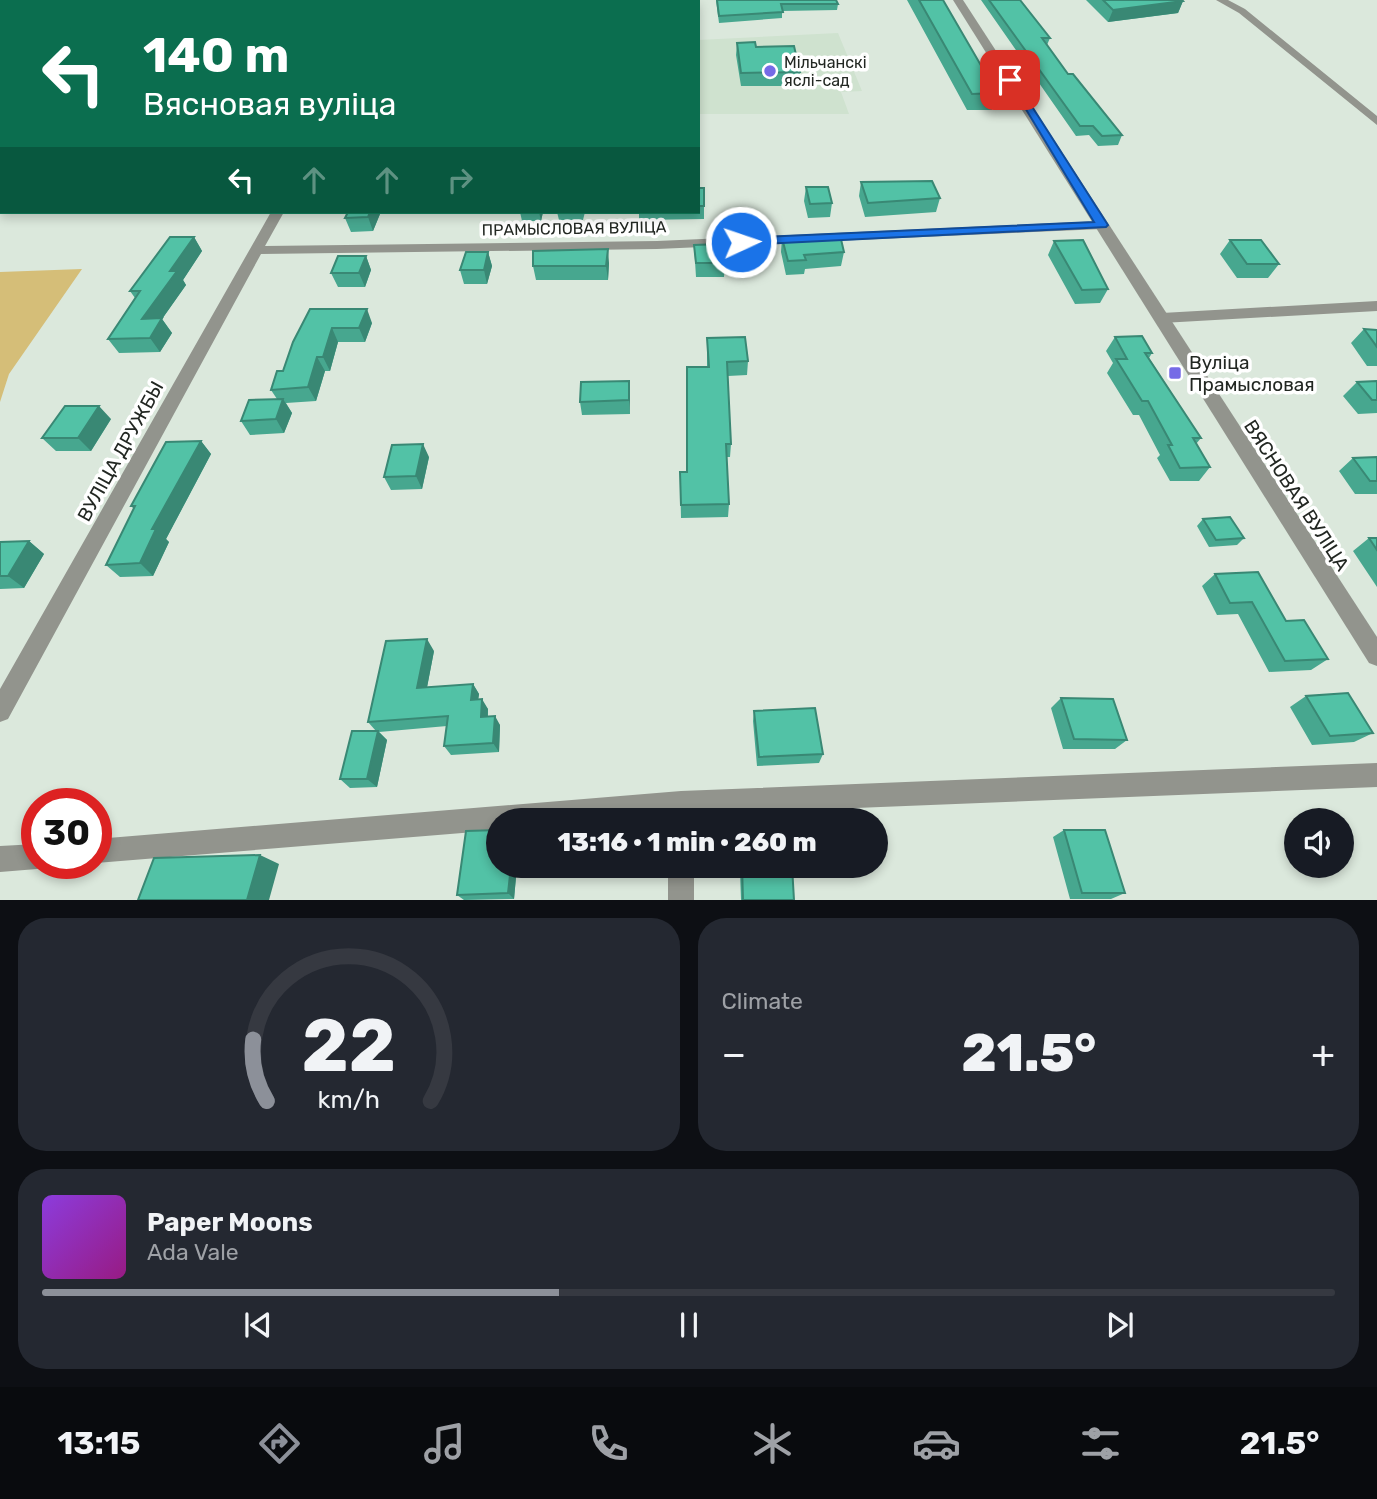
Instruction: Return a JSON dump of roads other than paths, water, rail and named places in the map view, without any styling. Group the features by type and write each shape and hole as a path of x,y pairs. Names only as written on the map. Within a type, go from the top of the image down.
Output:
{"street":[{"name":"ВЯСНОВАЯ ВУЛІЦА","path":"958,0 1377,656"},
{"path":"1221,0 1242,11 1377,122"},
{"name":"ВУЛІЦА ДРУЖБЫ","path":"0,711 276,214"},
{"name":"ПРАМЫСЛОВАЯ ВУЛІЦА","path":"256,250 657,245 1102,225"},
{"path":"1162,318 1377,306"},
{"path":"756,808 1377,775"},
{"path":"112,850 486,825"},
{"path":"0,859 21,857"},
{"path":"681,878 681,900"}],"place":[{"name":"Мільчанскі яслі-сад","path":"770,71"},
{"name":"Вуліца Прамысловая","path":"1175,373"}]}
